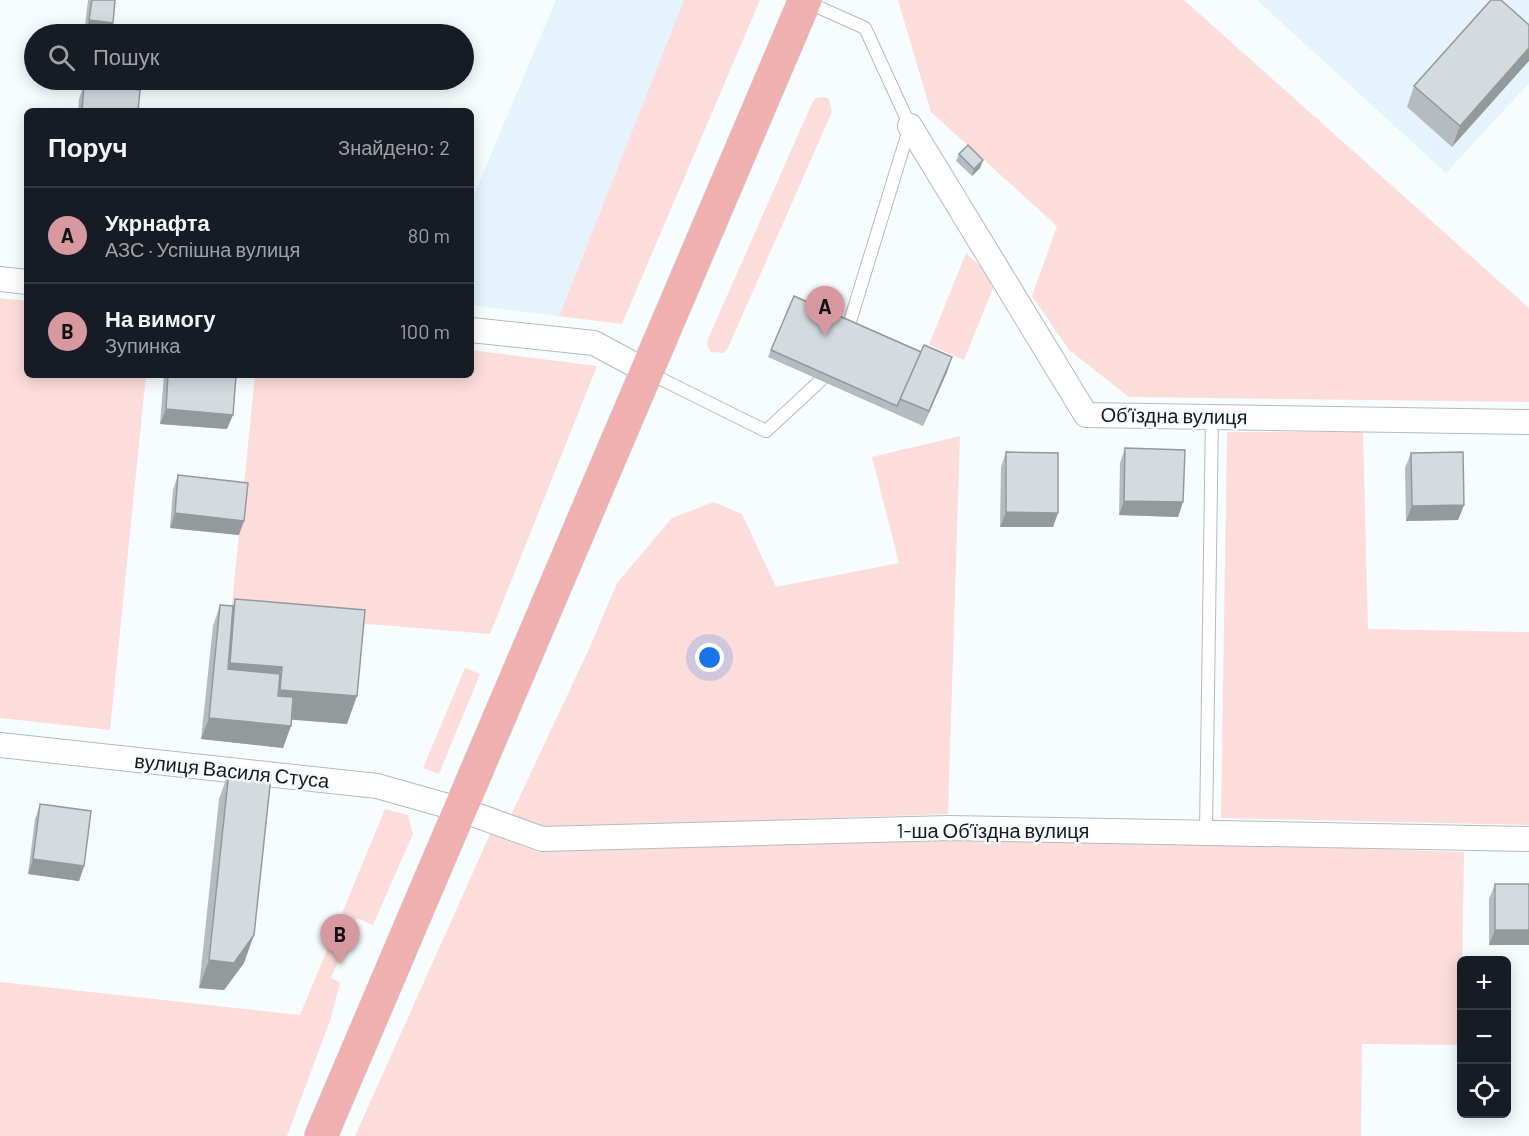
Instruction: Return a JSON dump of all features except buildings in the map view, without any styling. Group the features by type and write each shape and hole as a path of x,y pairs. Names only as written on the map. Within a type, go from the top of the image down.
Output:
{"main road":[{"path":"321,1136 462,810 805,0"}],"street":[{"name":"Обʼїздна вулиця","path":"910,126 1086,415 1212,415 1529,422"},
{"path":"0,279 24,282"},
{"path":"474,330 594,343 648,372"},
{"name":"вулиця Василя Стуса","path":"0,745 377,786 462,810"},
{"name":"1-ша Обʼїздна вулиця","path":"462,810 542,839 949,828 1206,831 1529,839"}],"lane":[{"path":"805,0 865,27 910,126 848,328"},
{"path":"648,372 766,431 821,380"},
{"path":"1206,831 1212,415"}],"shaded area":[{"path":"556,0 684,0 559,316 474,305 474,195"},
{"path":"684,0 760,0 622,324 559,316"},
{"path":"898,0 1184,0 1529,308 1529,402 1129,397 1069,350 1032,296 1057,226 931,112"},
{"path":"1257,0 1529,0 1529,83 1446,173"},
{"path":"816,98 829,99 832,112 728,348 724,353 711,352 707,346 708,339 812,103"},
{"path":"966,253 996,281 964,360 929,345"},
{"path":"0,298 24,301 24,378 146,378 110,730 0,718"},
{"path":"474,350 597,366 490,634 231,613 255,378 474,378"},
{"path":"1227,432 1363,432 1368,629 1529,632 1529,825 1221,818"},
{"path":"960,436 948,814 544,828 511,815 589,649 617,583 672,518 714,502 742,514 776,587 899,563 872,457"},
{"path":"465,668 480,674 439,774 423,768"},
{"path":"385,809 408,815 413,834 373,925 357,918 331,978 340,982 331,1018 287,1136 0,1136 0,982 300,1015"},
{"path":"491,832 537,852 949,840 1206,843 1464,852 1462,956 1457,956 1457,1045 1362,1044 1361,1136 355,1136"}],"place":[{"name":"Укрнафта","path":"825,336"},
{"name":"На вимогу","path":"340,964"}]}
